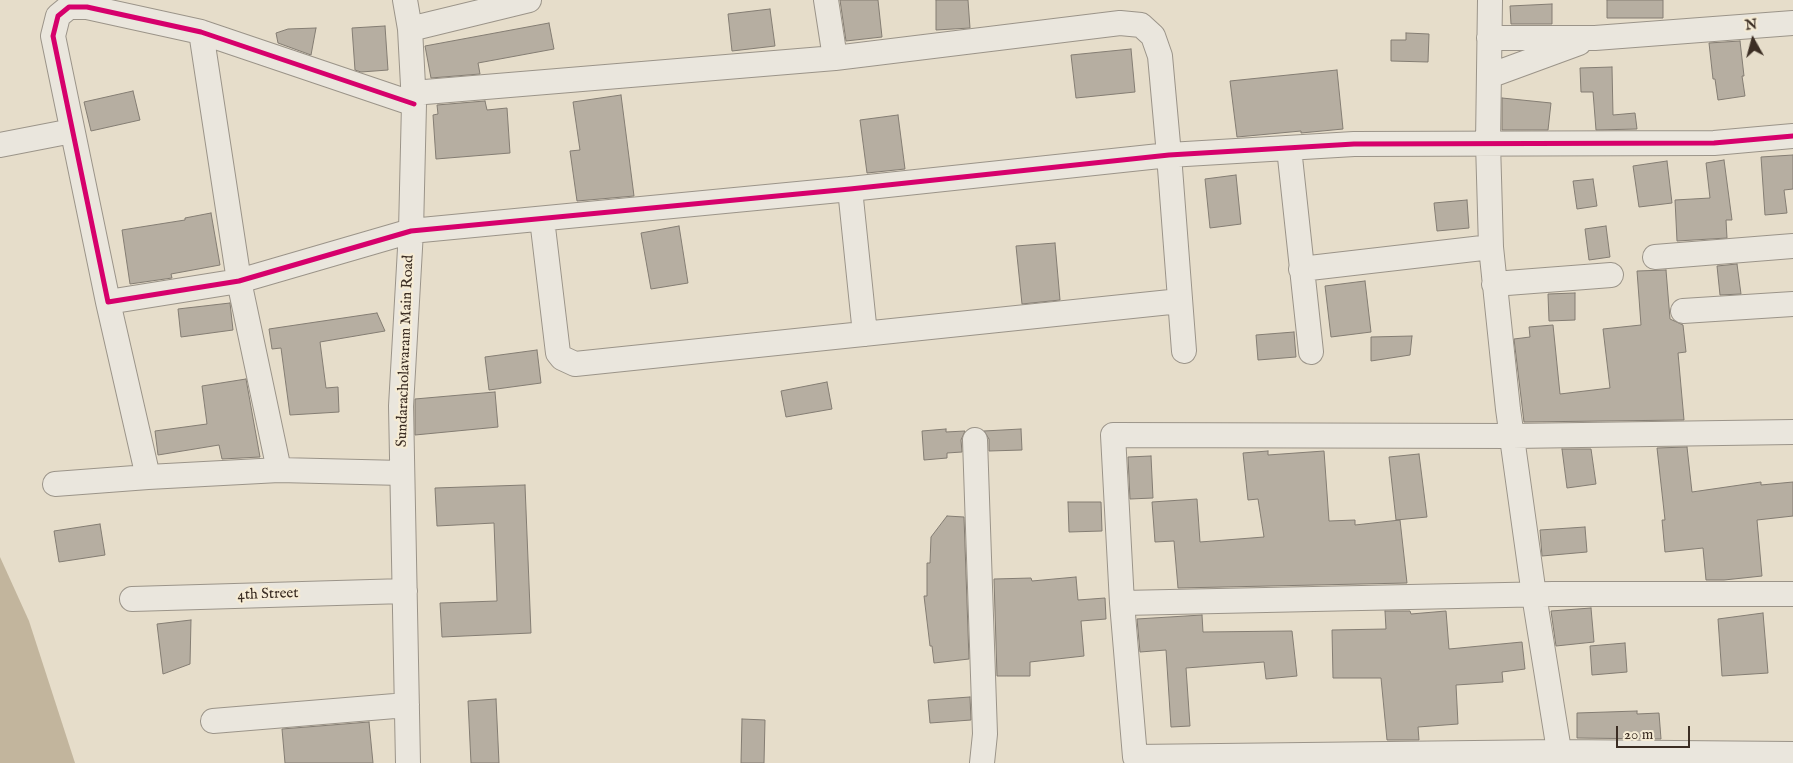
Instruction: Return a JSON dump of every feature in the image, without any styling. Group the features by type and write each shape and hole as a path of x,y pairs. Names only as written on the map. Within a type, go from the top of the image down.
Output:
{"street":[{"name":"Sundaracholavaram Main Road","path":"405,0 410,29 414,99 411,232 401,406 408,763"},
{"path":"410,29 528,0"},
{"path":"826,0 835,58"},
{"path":"1490,0 1488,143 1490,248 1512,436 1534,595 1560,758"},
{"path":"148,477 108,302 53,36 58,16 69,8 87,7 201,32 414,99 835,58 1120,23 1141,25 1153,36 1160,56 1184,351"},
{"path":"1489,38 1595,38 1793,23"},
{"path":"201,32 239,281 279,470"},
{"path":"1489,76 1595,38"},
{"path":"0,145 72,131"},
{"path":"108,302 239,281 411,232 850,189 1169,155 1354,144 1714,143 1793,136"},
{"path":"1289,148 1311,352"},
{"path":"850,189 866,334"},
{"path":"542,219 558,353 568,362 583,364 1180,301"},
{"path":"1655,257 1793,246"},
{"path":"1301,269 1490,248"},
{"path":"1494,284 1611,275"},
{"path":"1683,311 1793,304"},
{"path":"1793,432 1512,436 1113,435 1122,603 1135,756 1560,758 1793,754"},
{"path":"975,440 985,734 982,763"},
{"path":"55,484 279,470 402,474"},
{"name":"4th Street","path":"132,599 405,591"},
{"path":"1122,603 1534,595 1793,594"},
{"path":"213,721 407,705"}],"shaded area":[{"path":"0,557 29,621 75,763 0,763"}],"building":[{"path":"840,0 878,0 882,37 846,41"},
{"path":"936,0 968,0 970,28 936,30"},
{"path":"1607,0 1663,0 1663,18 1607,18"},
{"path":"1552,4 1552,24 1511,24 1510,6"},
{"path":"770,9 775,46 732,51 728,14"},
{"path":"549,23 554,49 478,63 480,74 431,78 425,46"},
{"path":"385,26 388,70 361,72 355,70 352,28"},
{"path":"316,28 311,55 278,43 276,33 288,29"},
{"path":"1406,33 1429,34 1428,62 1391,61 1391,40 1406,40"},
{"path":"1740,41 1745,96 1718,100 1715,79 1713,79 1709,43"},
{"path":"1131,49 1135,92 1076,98 1071,55"},
{"path":"1612,67 1613,115 1635,113 1637,129 1596,130 1593,92 1581,92 1580,68"},
{"path":"1337,70 1343,129 1237,137 1230,81"},
{"path":"133,91 140,120 91,131 84,102"},
{"path":"621,95 634,196 577,201 570,151 580,150 573,102"},
{"path":"1502,98 1551,103 1548,130 1502,130"},
{"path":"485,101 487,110 507,108 510,153 436,159 433,115 438,114 437,105"},
{"path":"898,115 905,169 867,173 860,120"},
{"path":"1793,155 1793,189 1784,190 1787,213 1765,215 1761,157"},
{"path":"1724,160 1732,220 1726,220 1727,238 1677,241 1675,200 1710,198 1706,163"},
{"path":"1667,161 1672,203 1639,207 1633,166"},
{"path":"1236,175 1241,224 1210,228 1205,179"},
{"path":"1593,179 1597,206 1577,209 1573,181"},
{"path":"1467,200 1469,228 1437,231 1434,203"},
{"path":"211,213 220,265 171,274 172,278 130,284 122,230 185,220 185,218"},
{"path":"679,226 688,283 651,289 641,233"},
{"path":"1606,226 1610,257 1589,260 1585,229"},
{"path":"1055,243 1060,300 1022,304 1016,246"},
{"path":"1737,264 1741,294 1720,295 1717,266"},
{"path":"1666,270 1670,319 1683,325 1686,352 1678,353 1684,420 1524,422 1514,339 1530,337 1529,327 1553,325 1560,394 1610,388 1603,329 1641,325 1637,271"},
{"path":"1365,281 1371,332 1331,337 1325,286"},
{"path":"1575,293 1575,320 1549,321 1548,294"},
{"path":"230,303 233,330 181,337 178,309"},
{"path":"377,313 385,331 320,342 326,388 338,387 339,412 290,415 281,348 272,349 269,329"},
{"path":"1294,332 1296,357 1258,360 1256,335"},
{"path":"1412,336 1410,355 1371,361 1371,337"},
{"path":"537,350 541,383 489,390 485,357"},
{"path":"246,379 260,457 222,459 219,445 158,455 155,431 207,424 202,386"},
{"path":"827,382 832,409 786,417 781,391"},
{"path":"495,392 498,427 415,435 415,399"},
{"path":"946,429 946,432 965,431 961,440 962,452 947,453 947,458 924,460 922,431"},
{"path":"1021,429 1022,450 989,451 989,439 984,431"},
{"path":"1687,447 1692,492 1761,482 1761,485 1793,482 1793,516 1757,520 1762,576 1706,580 1703,548 1665,552 1662,520 1665,520 1657,448"},
{"path":"1562,449 1591,449 1596,484 1567,488"},
{"path":"1268,451 1268,455 1324,451 1329,521 1355,520 1355,525 1400,520 1407,583 1178,588 1174,541 1155,542 1152,502 1197,499 1200,542 1264,537 1258,499 1248,500 1243,453"},
{"path":"1419,454 1427,517 1396,520 1389,457"},
{"path":"1151,456 1153,498 1130,499 1128,457"},
{"path":"525,485 531,633 442,637 440,603 497,601 494,523 437,526 435,488"},
{"path":"1068,502 1101,502 1102,531 1069,532"},
{"path":"947,516 964,517 969,659 934,663 924,596 927,596 927,563 930,563 931,537"},
{"path":"100,524 105,555 59,562 54,531"},
{"path":"1585,527 1587,552 1542,556 1540,530"},
{"path":"1076,577 1078,600 1105,598 1106,619 1081,621 1084,656 1030,662 1030,676 997,676 994,579 1031,578 1032,581"},
{"path":"1591,608 1594,642 1556,646 1551,611"},
{"path":"1385,611 1410,611 1411,614 1446,611 1449,649 1522,642 1525,669 1502,672 1503,682 1456,685 1458,724 1418,727 1419,740 1387,740 1381,678 1333,678 1332,630 1386,629"},
{"path":"1763,613 1768,673 1722,676 1718,619"},
{"path":"1202,615 1203,632 1292,631 1297,676 1266,679 1264,662 1186,668 1190,726 1171,727 1166,650 1140,652 1137,619"},
{"path":"191,620 190,664 163,674 157,624"},
{"path":"1625,643 1627,672 1592,675 1590,646"},
{"path":"970,697 971,720 930,723 928,700"},
{"path":"496,699 499,763 471,763 468,701"},
{"path":"1637,711 1637,714 1659,713 1661,739 1577,738 1577,713"},
{"path":"742,719 765,720 764,763 741,763"},
{"path":"369,722 373,763 285,763 282,729"}],"cycle path":[{"path":"414,104 201,32 87,7 69,7 58,16 53,36 108,302 239,281 411,231 850,189 1169,155 1354,144 1714,143 1793,136"}]}
